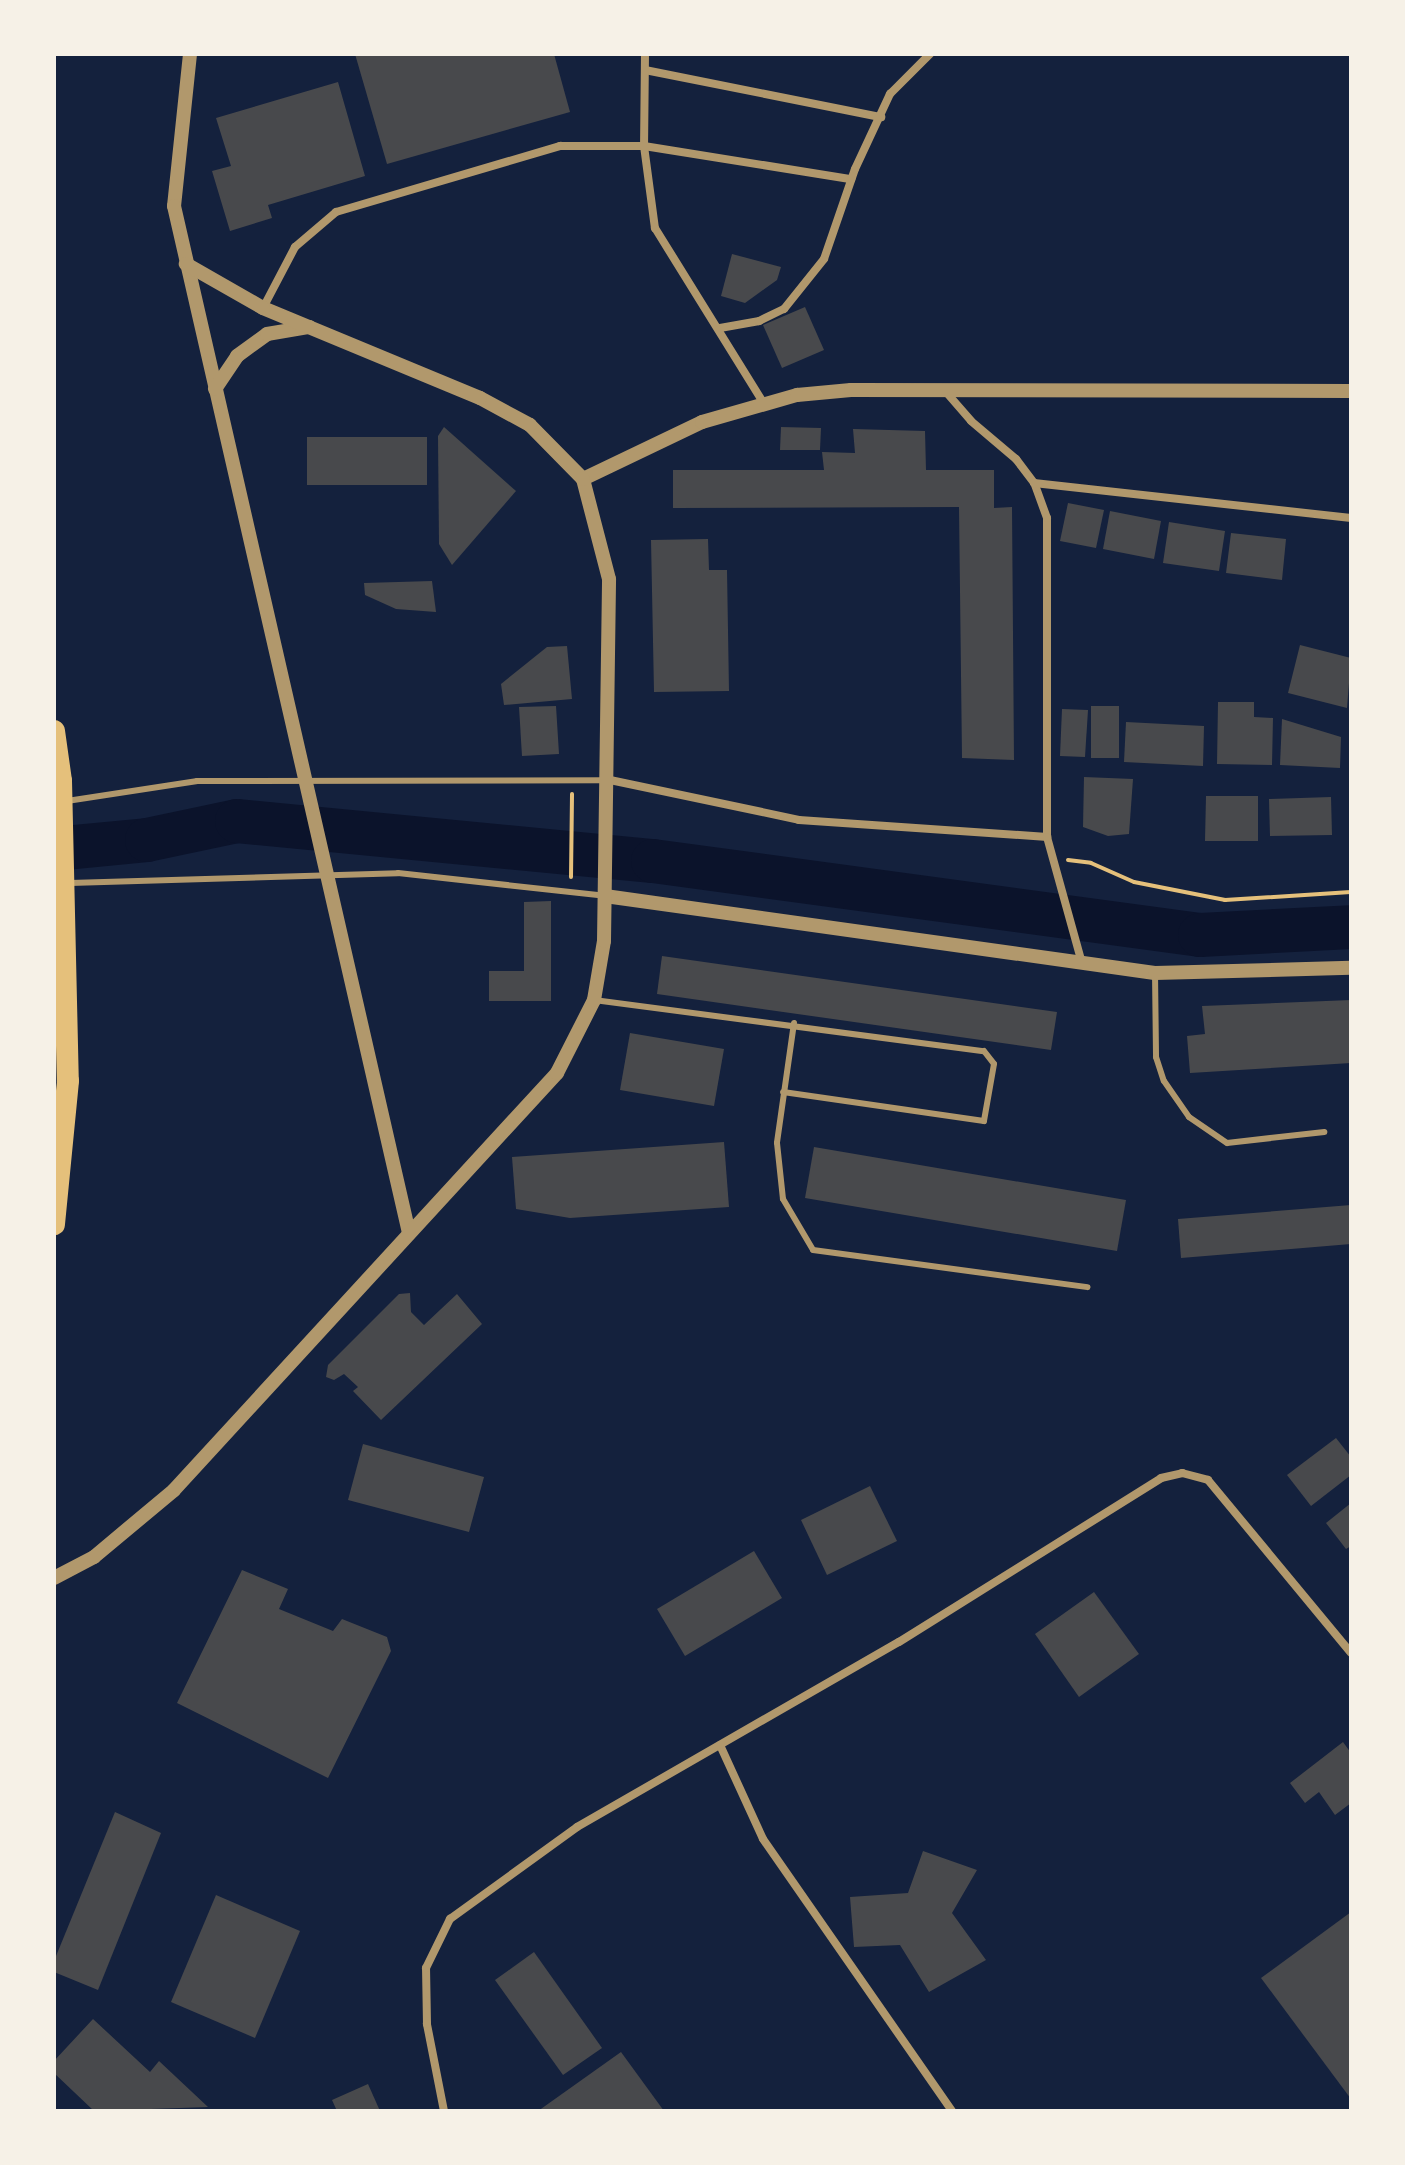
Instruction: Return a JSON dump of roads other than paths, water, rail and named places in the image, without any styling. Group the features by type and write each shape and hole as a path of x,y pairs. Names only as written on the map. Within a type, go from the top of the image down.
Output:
{"highway":[{"path":"54,731 66,916 68,1081 54,1224"}],"street":[{"path":"190,54 174,206 409,1233"},
{"path":"645,54 644,146 655,228 696,300 720,328 764,404"},
{"path":"720,328 759,321 784,309 824,259 851,179 890,94 930,54"},
{"path":"645,70 881,117"},
{"path":"263,308 295,247 336,212 560,146 644,146 851,179"},
{"path":"54,1578 94,1557 174,1490 557,1073 594,1000 605,896 610,780 609,579 583,479 530,425 480,398 263,308 186,264"},
{"path":"215,389 237,356 267,334 310,327"},
{"path":"583,479 702,422 797,395 851,390 1351,391"},
{"path":"946,392 1034,483 1047,518 1047,837 1082,963"},
{"path":"1034,483 1351,518"},
{"path":"610,780 799,820 1047,837"},
{"path":"605,896 1155,973 1351,968"},
{"path":"444,2111 427,2024 426,1968 450,1919 577,1827 899,1642 1161,1478 1182,1473 1208,1480 1351,1653"},
{"path":"720,1745 763,1839 952,2111"}],"lane":[{"path":"57,792 197,781 610,780"},
{"path":"54,884 398,873 605,896"},
{"path":"1155,973 1156,1057 1164,1081 1189,1117 1227,1143 1324,1132"},
{"path":"594,1000 794,1023 984,1051 994,1064 984,1121 783,1092"},
{"path":"794,1023 777,1143 783,1199 813,1250 1088,1287"}],"waterway":[{"path":"54,849 147,840 237,821 653,861 1200,935 1351,927"}]}
